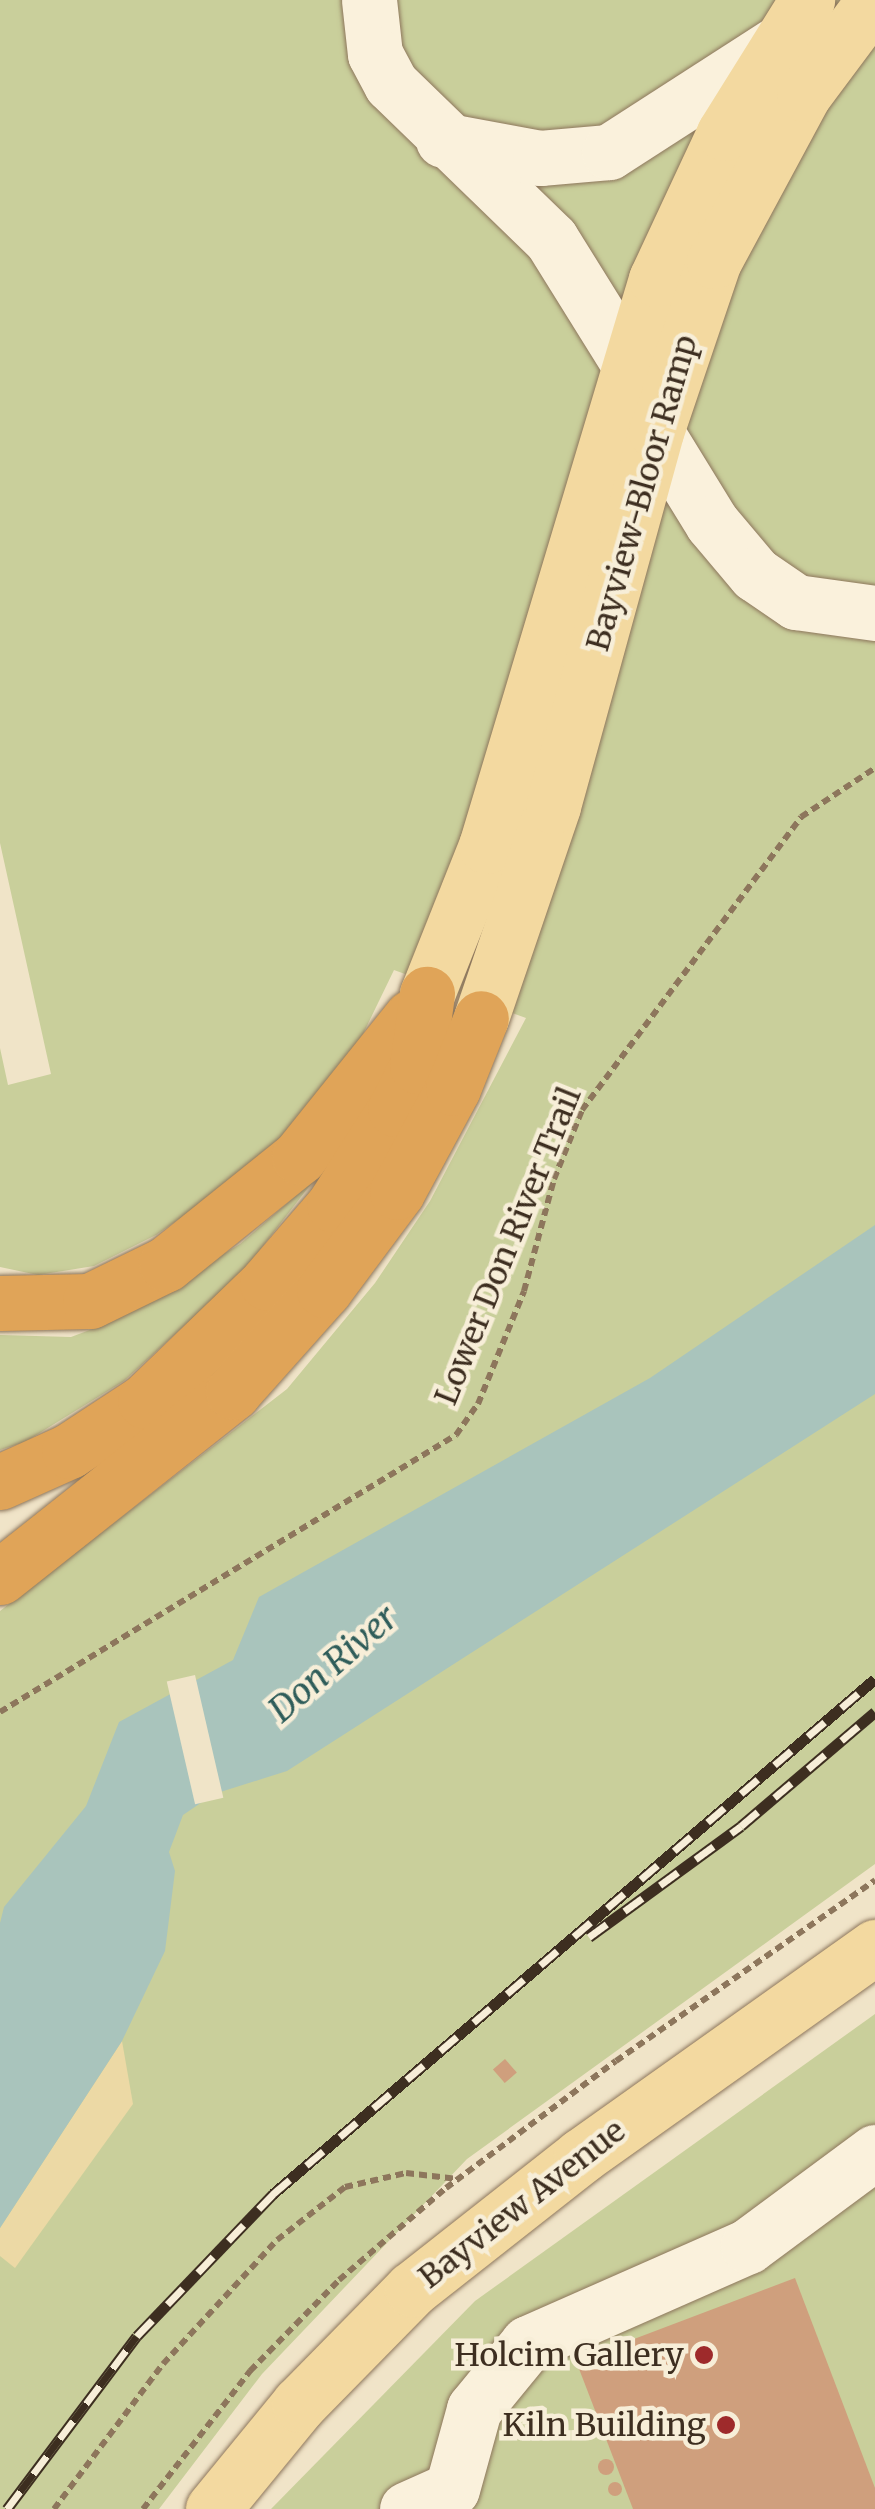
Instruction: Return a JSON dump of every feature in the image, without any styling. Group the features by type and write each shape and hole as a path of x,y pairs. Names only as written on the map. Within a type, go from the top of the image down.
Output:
{"highway":[{"path":"0,1303 90,1301 116,1292 198,1242 300,1157 428,994"},
{"path":"0,1482 69,1451 145,1401 267,1283 334,1205 395,1109 417,1066 428,994"},
{"path":"0,1577 233,1392 324,1290 398,1192 480,1018"},
{"path":"0,1516 156,1451"}],"main road":[{"name":"Bayview-Bloor Ramp","path":"428,994 486,846 627,361 702,175 775,45 807,0"},
{"name":"Bayview-Bloor Ramp","path":"480,1018 553,806 656,432 729,228 804,94 874,0"},
{"name":"Bayview Avenue","path":"213,2509 298,2404 412,2289 581,2156 875,1948"}],"lane":[{"path":"370,0 380,67 443,140 550,240 627,361"},
{"path":"443,140 540,158 609,152 775,45"},
{"path":"656,432 712,524 755,574 796,602 875,613"},
{"path":"430,2499 474,2409 528,2343 748,2246 875,2152"}],"path":[{"name":"Lower Don River Trail","path":"0,1712 456,1435 478,1404 524,1291 554,1179 582,1110 801,817 875,768"},
{"path":"54,2509 163,2364 277,2240 345,2187 406,2173 458,2179"}],"green space":[{"path":"0,0 875,0 875,1864 467,2159 262,2374 159,2509 0,2509 0,1611 287,1389 375,1283 430,1201 526,1018 394,970 363,1034 303,1118 238,1178 156,1235 94,1266 38,1275 0,1267 0,1048 8,1085 51,1074 0,843"},
{"path":"314,1180 243,1272 124,1381 25,1442 0,1450 0,1335 71,1337 111,1322 240,1244"},
{"path":"875,2014 875,2509 271,2509 475,2301"}],"sand":[{"path":"122,2041 133,2104 15,2268 0,2256 0,2228"}],"water":[{"name":"Don River","path":"875,1225 875,1394 287,1771 214,1794 183,1815 169,1852 175,1871 165,1951 122,2041 0,2228 0,1923 4,1907 86,1806 119,1722 233,1660 259,1597 650,1378"}],"pier":[{"path":"195,1675 223,1798 195,1804 167,1682"}],"building":[{"path":"505,2059 517,2073 505,2083 493,2069"},
{"name":"Kiln Building","path":"795,2278 875,2488 875,2509 633,2509 576,2361"},
{"path":"606,2459 614,2467 606,2475 598,2467"},
{"path":"615,2482 622,2489 615,2496 608,2489"}],"railway":[{"path":"7,2509 137,2336 273,2194 875,1679"},
{"path":"589,1937 741,1826 875,1712"}],"place":[{"name":"Holcim Gallery","path":"704,2355"},
{"name":"Kiln Building","path":"726,2425"}]}
